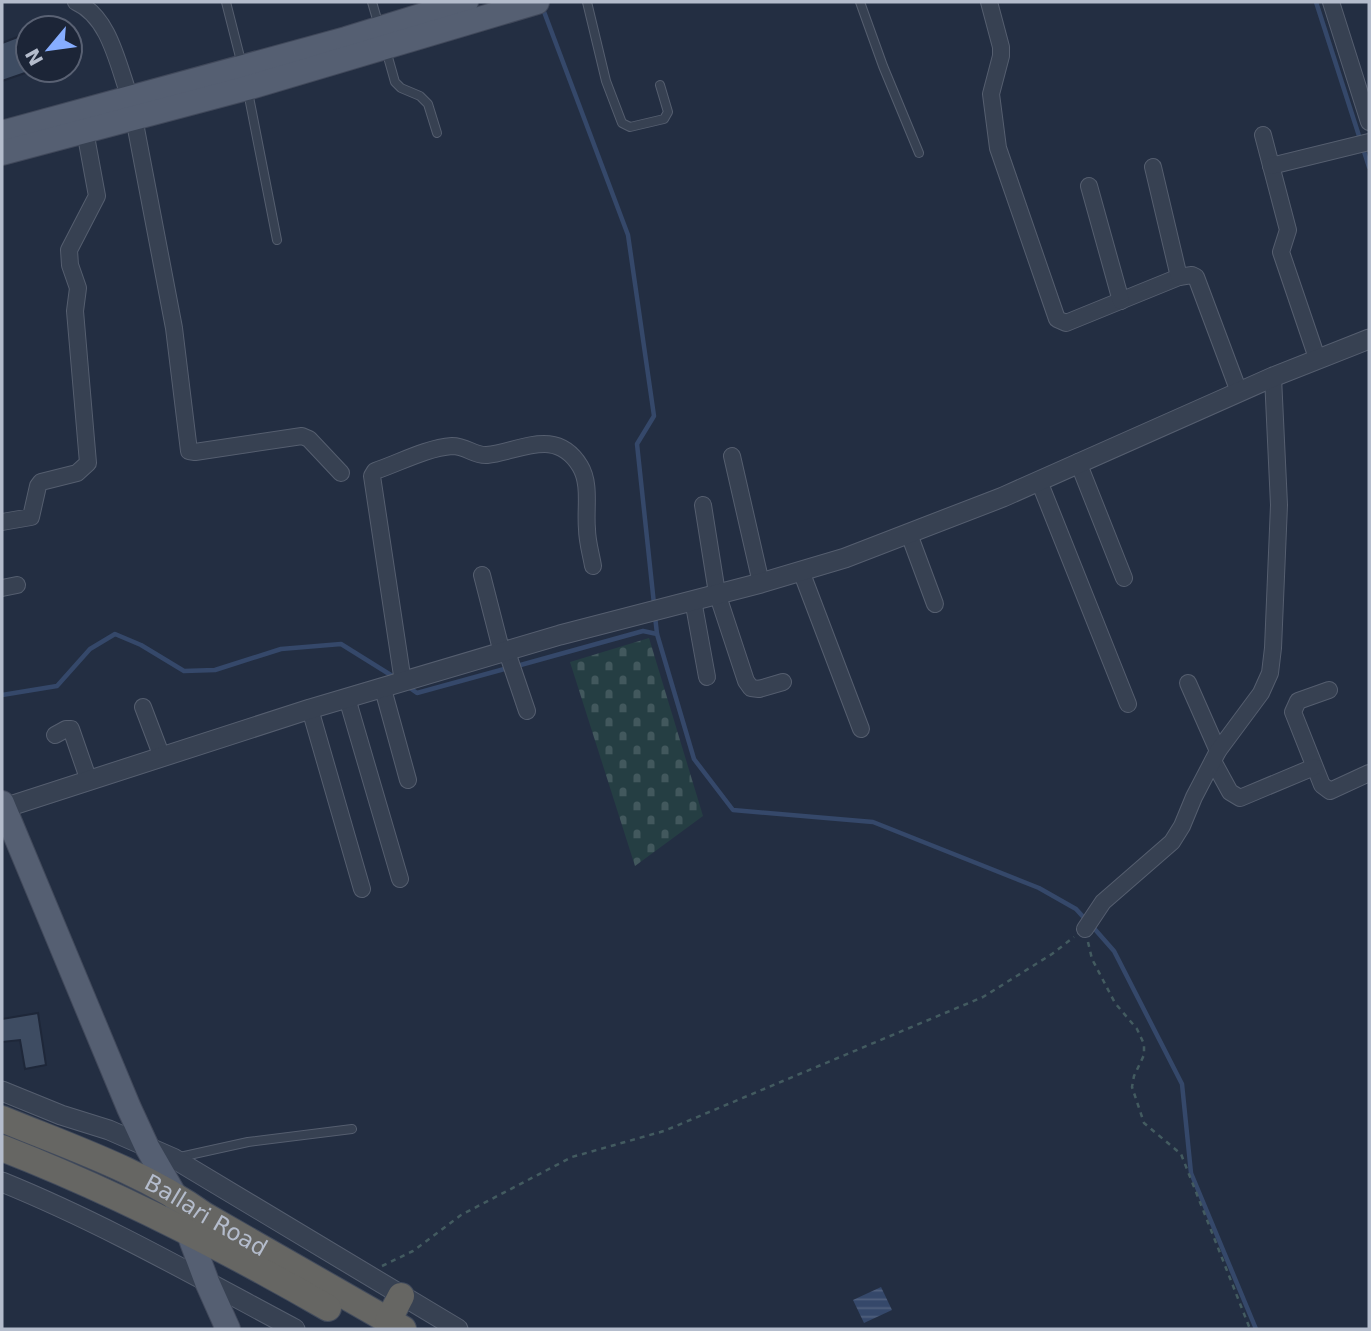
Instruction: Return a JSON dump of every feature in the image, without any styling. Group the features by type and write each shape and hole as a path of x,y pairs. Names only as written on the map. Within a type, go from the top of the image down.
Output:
{"highway":[{"name":"Ballari Road","path":"2,1119 174,1194 385,1327"},
{"name":"Ballari Road","path":"2,1148 110,1193 385,1327"},
{"path":"385,1327 401,1296"}],"main road":[{"path":"383,38 440,6 466,2"},
{"path":"2,133 132,108 383,38 528,4"},
{"path":"2,153 86,131 132,108"},
{"path":"3,805 147,1147 174,1194 228,1329"}],"street":[{"path":"76,2 86,6 106,33 132,108 174,328 189,450 195,452 302,436 309,439 341,473"},
{"path":"989,2 1002,56 991,94 998,148 1057,319 1066,323 1179,277 1192,275 1196,277 1239,392"},
{"path":"1331,2 1369,122"},
{"path":"2,522 31,517 41,482 77,473 88,463 75,311 78,288 68,257 69,250 97,196 86,131"},
{"path":"1263,135 1288,230 1281,252 1317,358"},
{"path":"1271,166 1369,142"},
{"path":"1153,167 1179,277"},
{"path":"1089,186 1121,301"},
{"path":"3,805 89,781 347,698 845,558 1039,481 1317,358 1369,339"},
{"path":"1085,929 1103,902 1172,842 1216,756 1261,693 1270,673 1279,505 1273,377"},
{"path":"408,780 394,685 372,476 375,471 450,446 466,447 480,455 488,455 553,443 580,465 586,482 587,531 593,566"},
{"path":"732,456 761,583"},
{"path":"1078,462 1124,578"},
{"path":"1039,481 1128,704"},
{"path":"704,505 717,593 746,681 751,688 760,689 783,682"},
{"path":"909,534 935,604"},
{"path":"801,572 861,729"},
{"path":"482,575 505,653 527,710"},
{"path":"693,600 707,677"},
{"path":"1188,683 1230,792 1240,798 1314,767"},
{"path":"1329,690 1298,701 1293,712 1322,785 1330,790 1369,773"},
{"path":"347,698 400,879"},
{"path":"143,707 162,757"},
{"path":"310,709 362,888"},
{"path":"55,735 71,729 89,781"},
{"path":"2,1091 61,1115 108,1130 173,1158 458,1329"},
{"path":"2,1182 60,1208 295,1329"}],"lane":[{"path":"226,2 245,77 277,240"},
{"path":"372,2 395,82 420,96 428,104 438,132"},
{"path":"587,2 606,81 622,123 630,127 667,116 660,85"},
{"path":"860,2 919,153"},
{"path":"173,1158 248,1142 352,1129"}],"path":[{"path":"366,1273 413,1251 461,1215 572,1157 664,1131 983,997 1052,954 1085,929 1092,959 1115,1003 1137,1029 1143,1044 1144,1055 1132,1087 1144,1123 1181,1154 1250,1329"}],"green space":[{"path":"649,638 703,816 635,866 570,662"}],"water":[{"path":"881,1287 892,1310 864,1323 853,1300"}],"building":[{"path":"14,38 14,77 2,81 2,43"},
{"path":"38,1013 46,1065 25,1069 20,1040 2,1042 2,1019"}],"waterway":[{"path":"1316,2 1369,167"},
{"path":"543,9 628,235 654,416 637,444 654,604"},
{"path":"655,616 657,634"},
{"path":"517,666 643,631 657,634 694,759 733,810 873,822 1039,888 1076,909 1086,920"},
{"path":"2,695 57,686 90,649 115,634 141,645 184,671 215,670 281,649 341,644 394,677"},
{"path":"407,686 417,693 508,668"},
{"path":"1092,926 1114,951 1182,1084 1191,1173 1256,1329"}]}
